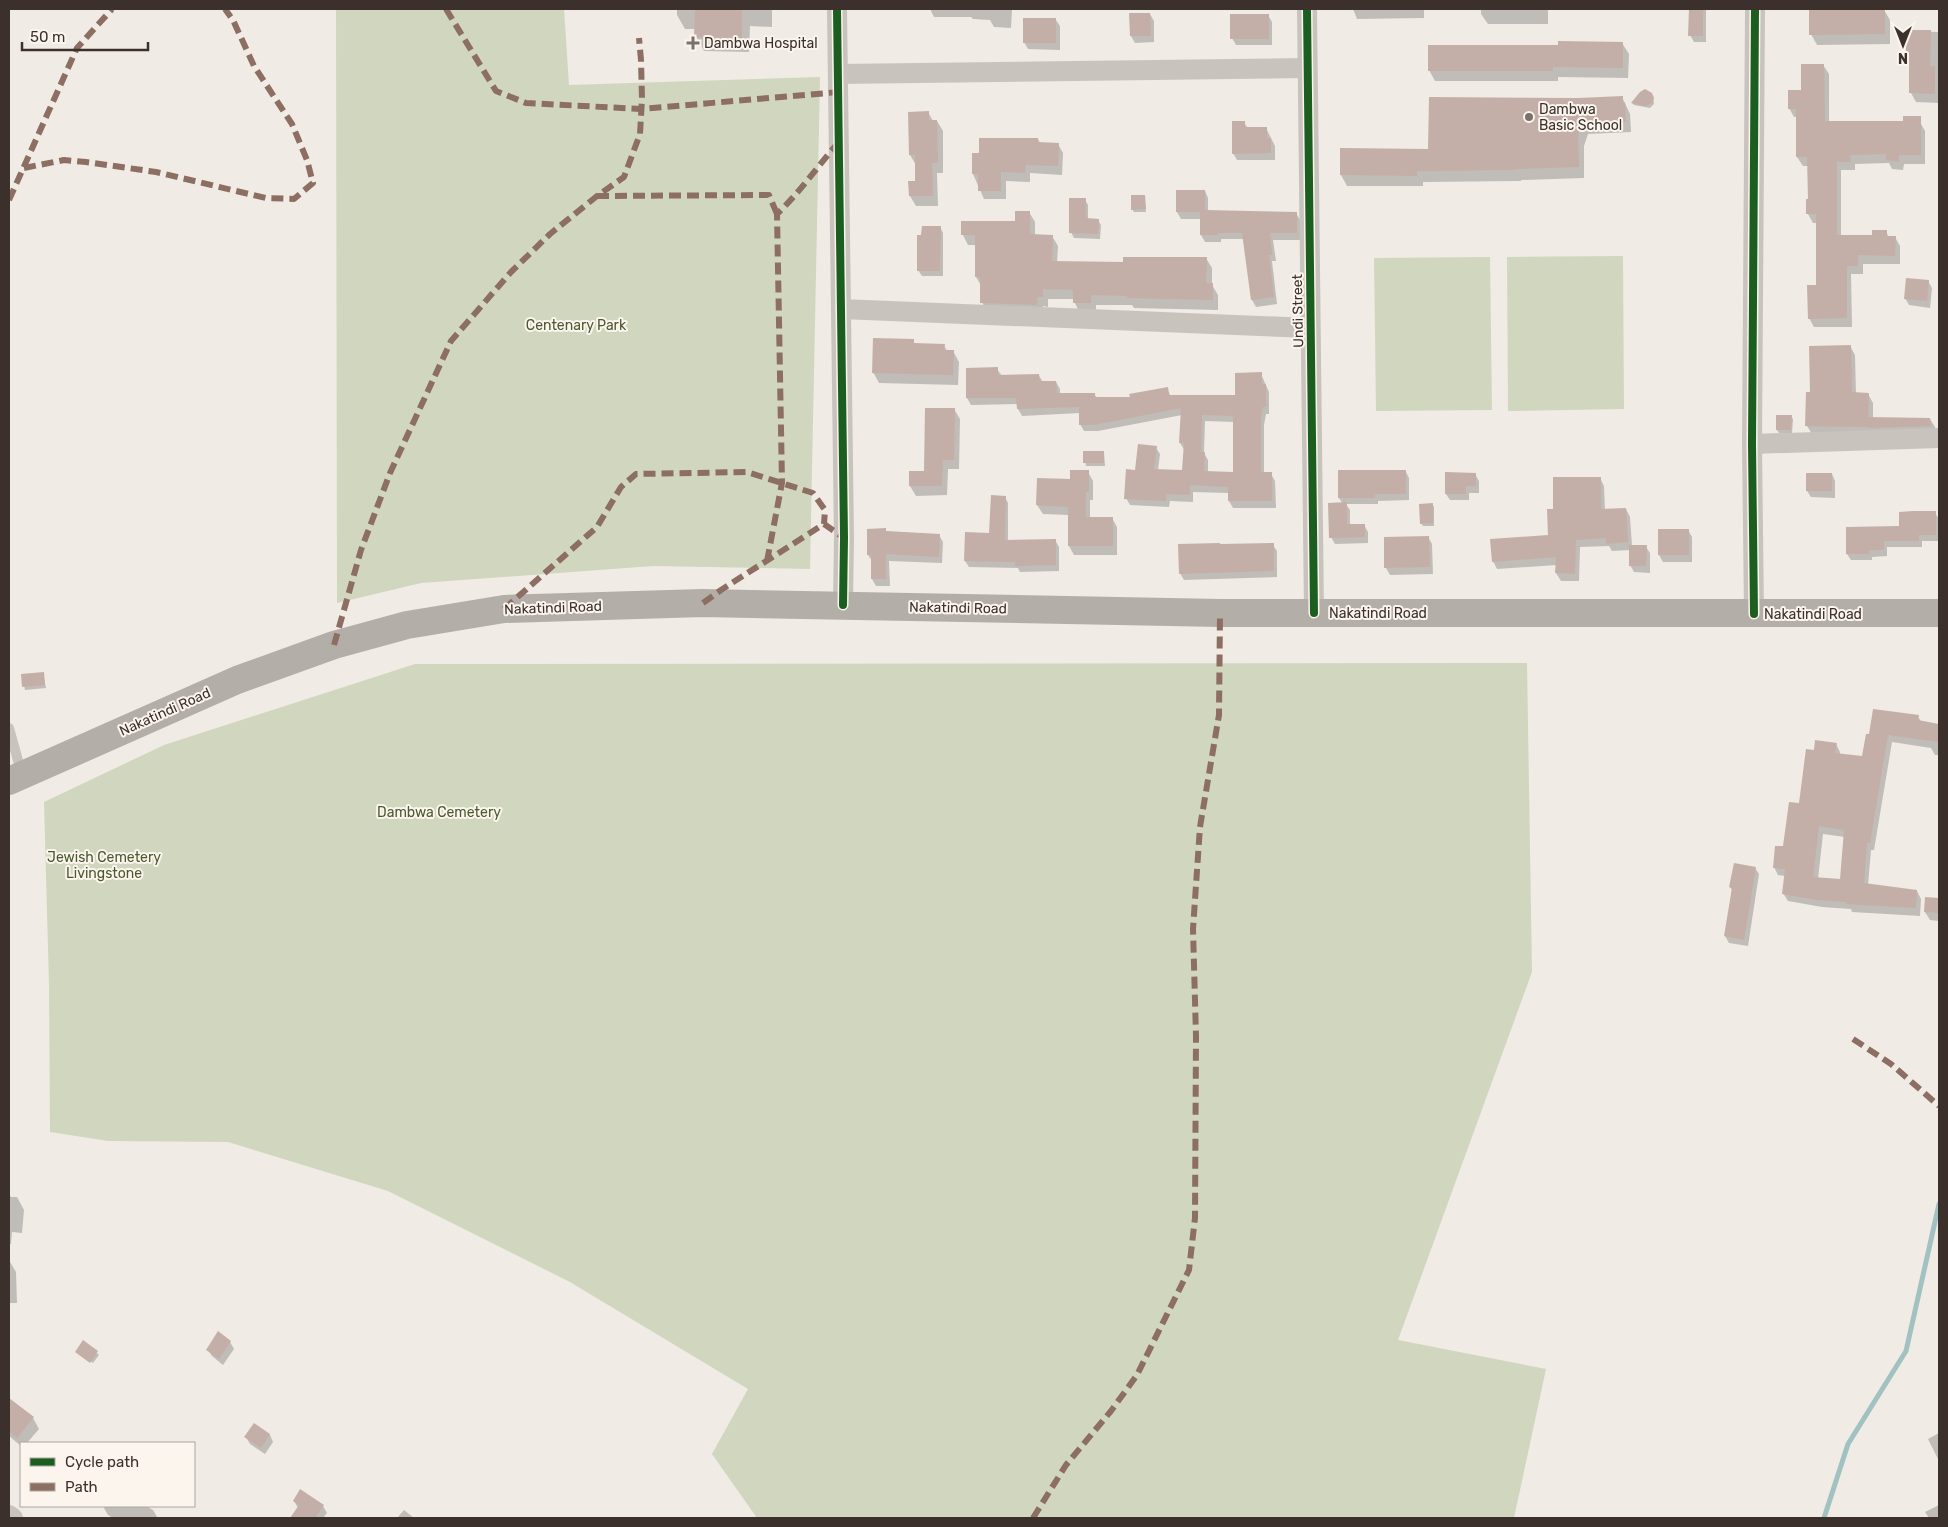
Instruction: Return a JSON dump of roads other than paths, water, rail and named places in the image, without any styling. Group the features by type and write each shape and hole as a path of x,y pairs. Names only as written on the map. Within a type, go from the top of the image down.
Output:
{"highway":[{"name":"Nakatindi Road","path":"15,778 237,680 334,645 407,625 504,609 703,604 1314,613 1939,613"}],"street":[{"path":"837,9 843,606"},
{"name":"Undi Street","path":"1306,9 1314,613"},
{"path":"1754,614 1752,444 1756,9"},
{"path":"838,74 1307,68"},
{"path":"841,309 1310,328"},
{"path":"1752,444 1939,438"}],"lane":[{"path":"9,728 15,778"}],"waterway":[{"path":"1824,1518 1848,1444 1906,1351 1939,1204"}],"place":[{"name":"Dambwa Hospital","path":"693,43"},
{"name":"Dambwa Basic School","path":"1529,117"}],"park label":[{"name":"Centenary Park","path":"576,325"},
{"name":"Dambwa Cemetery","path":"439,812"},
{"name":"Jewish Cemetery Livingstone","path":"104,866"}]}
